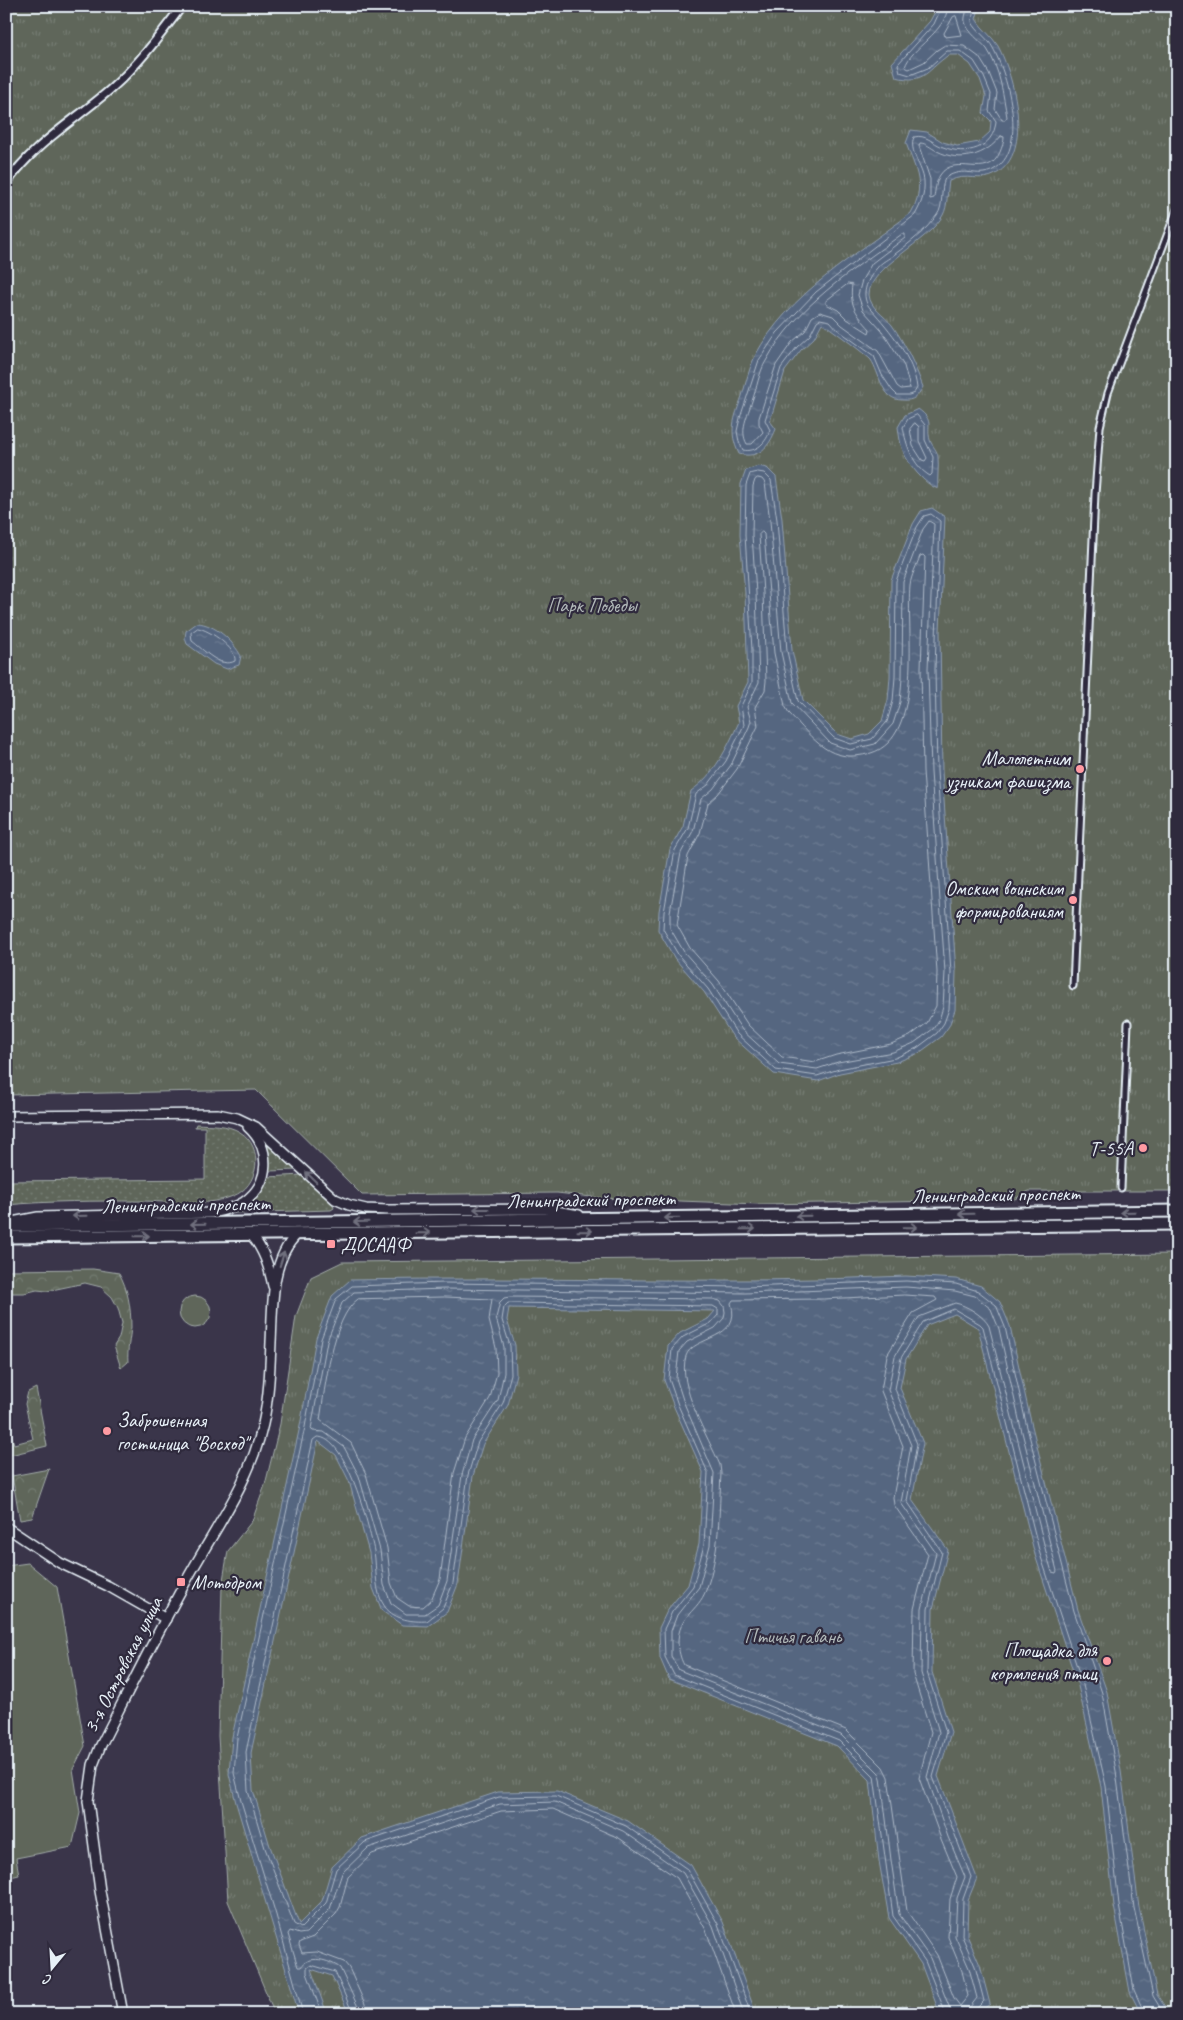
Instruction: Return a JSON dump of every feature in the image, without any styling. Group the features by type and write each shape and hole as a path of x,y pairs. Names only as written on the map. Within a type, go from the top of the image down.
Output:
{"main road":[{"name":"Ленинградский проспект","path":"6,1225 1177,1211"},
{"name":"Ленинградский проспект","path":"6,1237 1177,1224"}],"street":[{"path":"6,184 26,159 110,89 138,63 182,6"},
{"path":"1073,986 1094,513 1100,427 1108,393 1177,209"},
{"path":"1121,1188 1128,1023"},
{"path":"6,1116 218,1114 245,1121 256,1127 335,1199 349,1205 366,1209 388,1210 546,1209 599,1219"},
{"path":"6,1225 38,1217 211,1213 237,1206 249,1198 260,1185 265,1169 265,1154 254,1132 241,1122 228,1116"},
{"path":"274,1288 283,1254 288,1243 297,1234"},
{"path":"251,1235 259,1243 274,1288"},
{"name":"3-я Островская улица","path":"122,2014 98,1872 88,1801 89,1782 100,1747 203,1550 239,1490 252,1461 266,1408 270,1374 274,1288"},
{"path":"6,1528 60,1563 108,1586 166,1619"}],"green space":[{"name":"Парк Победы","path":"6,6 1177,6 1177,1191 1029,1191 1013,1200 759,1204 600,1198 557,1193 362,1195 256,1090 6,1095"},
{"path":"196,1124 219,1125 230,1128 240,1132 248,1139 256,1156 256,1166 249,1184 242,1191 222,1200 198,1203 89,1201 6,1205 6,1181 205,1179 205,1127 195,1127"},
{"path":"264,1140 297,1170 269,1171 270,1160"},
{"path":"302,1175 332,1203 334,1208 331,1210 229,1213 253,1200 262,1190 268,1177"},
{"name":"Птичья гавань","path":"1177,1254 1177,2014 275,2014 228,1901 218,1736 222,1586 228,1551 252,1521 265,1485 280,1424 296,1316 311,1277 342,1262"},
{"path":"93,1269 119,1273 127,1292 131,1327 128,1362 121,1368 114,1346 119,1338 122,1323 118,1308 112,1297 101,1287 85,1283 47,1291 6,1293 6,1270"},
{"path":"195,1296 201,1297 206,1301 210,1306 210,1318 206,1323 201,1327 195,1328 189,1327 184,1323 180,1318 179,1312 180,1306 184,1301 189,1297"},
{"path":"36,1388 47,1446 6,1456 6,1419 14,1444 33,1439 25,1404 28,1392"},
{"path":"49,1469 32,1518 20,1520 12,1476"},
{"path":"28,1563 57,1587 85,1746 73,1769 80,1813 72,1847 16,1858 19,1875 6,1878 6,1566"}],"water":[{"path":"938,6 980,6 976,19 998,46 1010,76 1017,113 1018,132 1015,149 1008,163 996,174 984,178 962,177 949,181 945,211 936,225 878,275 871,285 869,295 872,304 897,333 910,355 923,387 917,396 910,400 895,399 890,396 885,391 871,360 822,323 814,338 801,350 785,371 770,421 776,429 770,441 758,453 752,455 739,454 734,438 733,425 749,371 755,356 769,334 786,313 825,277 911,213 916,203 919,186 916,170 906,143 911,130 927,132 943,142 957,146 979,142 990,132 991,121 983,113 986,96 980,79 970,64 958,55 949,55 920,77 906,79 896,77 892,63 930,21"},
{"path":"918,409 928,420 930,440 938,455 938,489 927,483 917,473 905,456 901,445 898,427 905,415"},
{"path":"758,466 767,468 776,477 782,519 792,650 803,700 837,734 852,739 869,734 882,721 888,700 891,580 913,524 921,511 932,508 945,517 940,631 942,771 956,972 955,1010 949,1026 941,1037 919,1053 897,1062 840,1073 818,1081 774,1074 733,1037 704,992 675,959 658,930 659,911 670,849 683,826 691,791 714,769 730,741 739,722 736,706 748,682 745,593 740,535 741,484 746,470"},
{"path":"197,623 210,626 228,639 241,656 239,665 227,669 214,664 187,644 185,638 186,631"},
{"path":"906,1276 956,1279 981,1286 1000,1302 1010,1326 1031,1422 1078,1610 1107,1692 1121,1771 1139,1907 1157,1995 1170,2014 1141,2014 1130,1992 1114,1906 1101,1787 1078,1686 1035,1555 978,1328 955,1314 927,1325 906,1359 900,1388 923,1443 912,1500 948,1550 933,1609 932,1672 951,1732 938,1776 977,1878 968,1900 967,1935 980,1965 990,2004 977,2014 943,2014 938,2009 921,1964 889,1918 879,1861 870,1780 837,1746 669,1679 660,1658 659,1628 668,1609 688,1585 699,1544 703,1472 664,1380 668,1346 680,1333 708,1319 715,1311 509,1308 507,1320 515,1345 516,1374 508,1405 483,1444 473,1476 458,1584 447,1612 428,1626 402,1625 382,1611 373,1588 369,1553 349,1481 336,1455 318,1441 251,1753 253,1790 270,1846 299,1924 322,1901 332,1867 362,1838 498,1792 557,1791 628,1821 691,1865 723,1922 756,2014 349,2014 332,1976 311,1969 327,2014 299,2014 229,1774 232,1737 300,1426 316,1338 332,1296 350,1280 767,1280"}],"place":[{"name":"Малолетним узникам фашизма","path":"1080,769"},
{"name":"Омским воинским формированиям","path":"1073,900"},
{"name":"Т-55А","path":"1143,1148"},
{"name":"ДОСААФ","path":"331,1244"},
{"name":"Заброшенная гостиница \"Восход\"","path":"107,1431"},
{"name":"Мотодром","path":"181,1582"},
{"name":"Площадка для кормления птиц","path":"1107,1661"}]}
